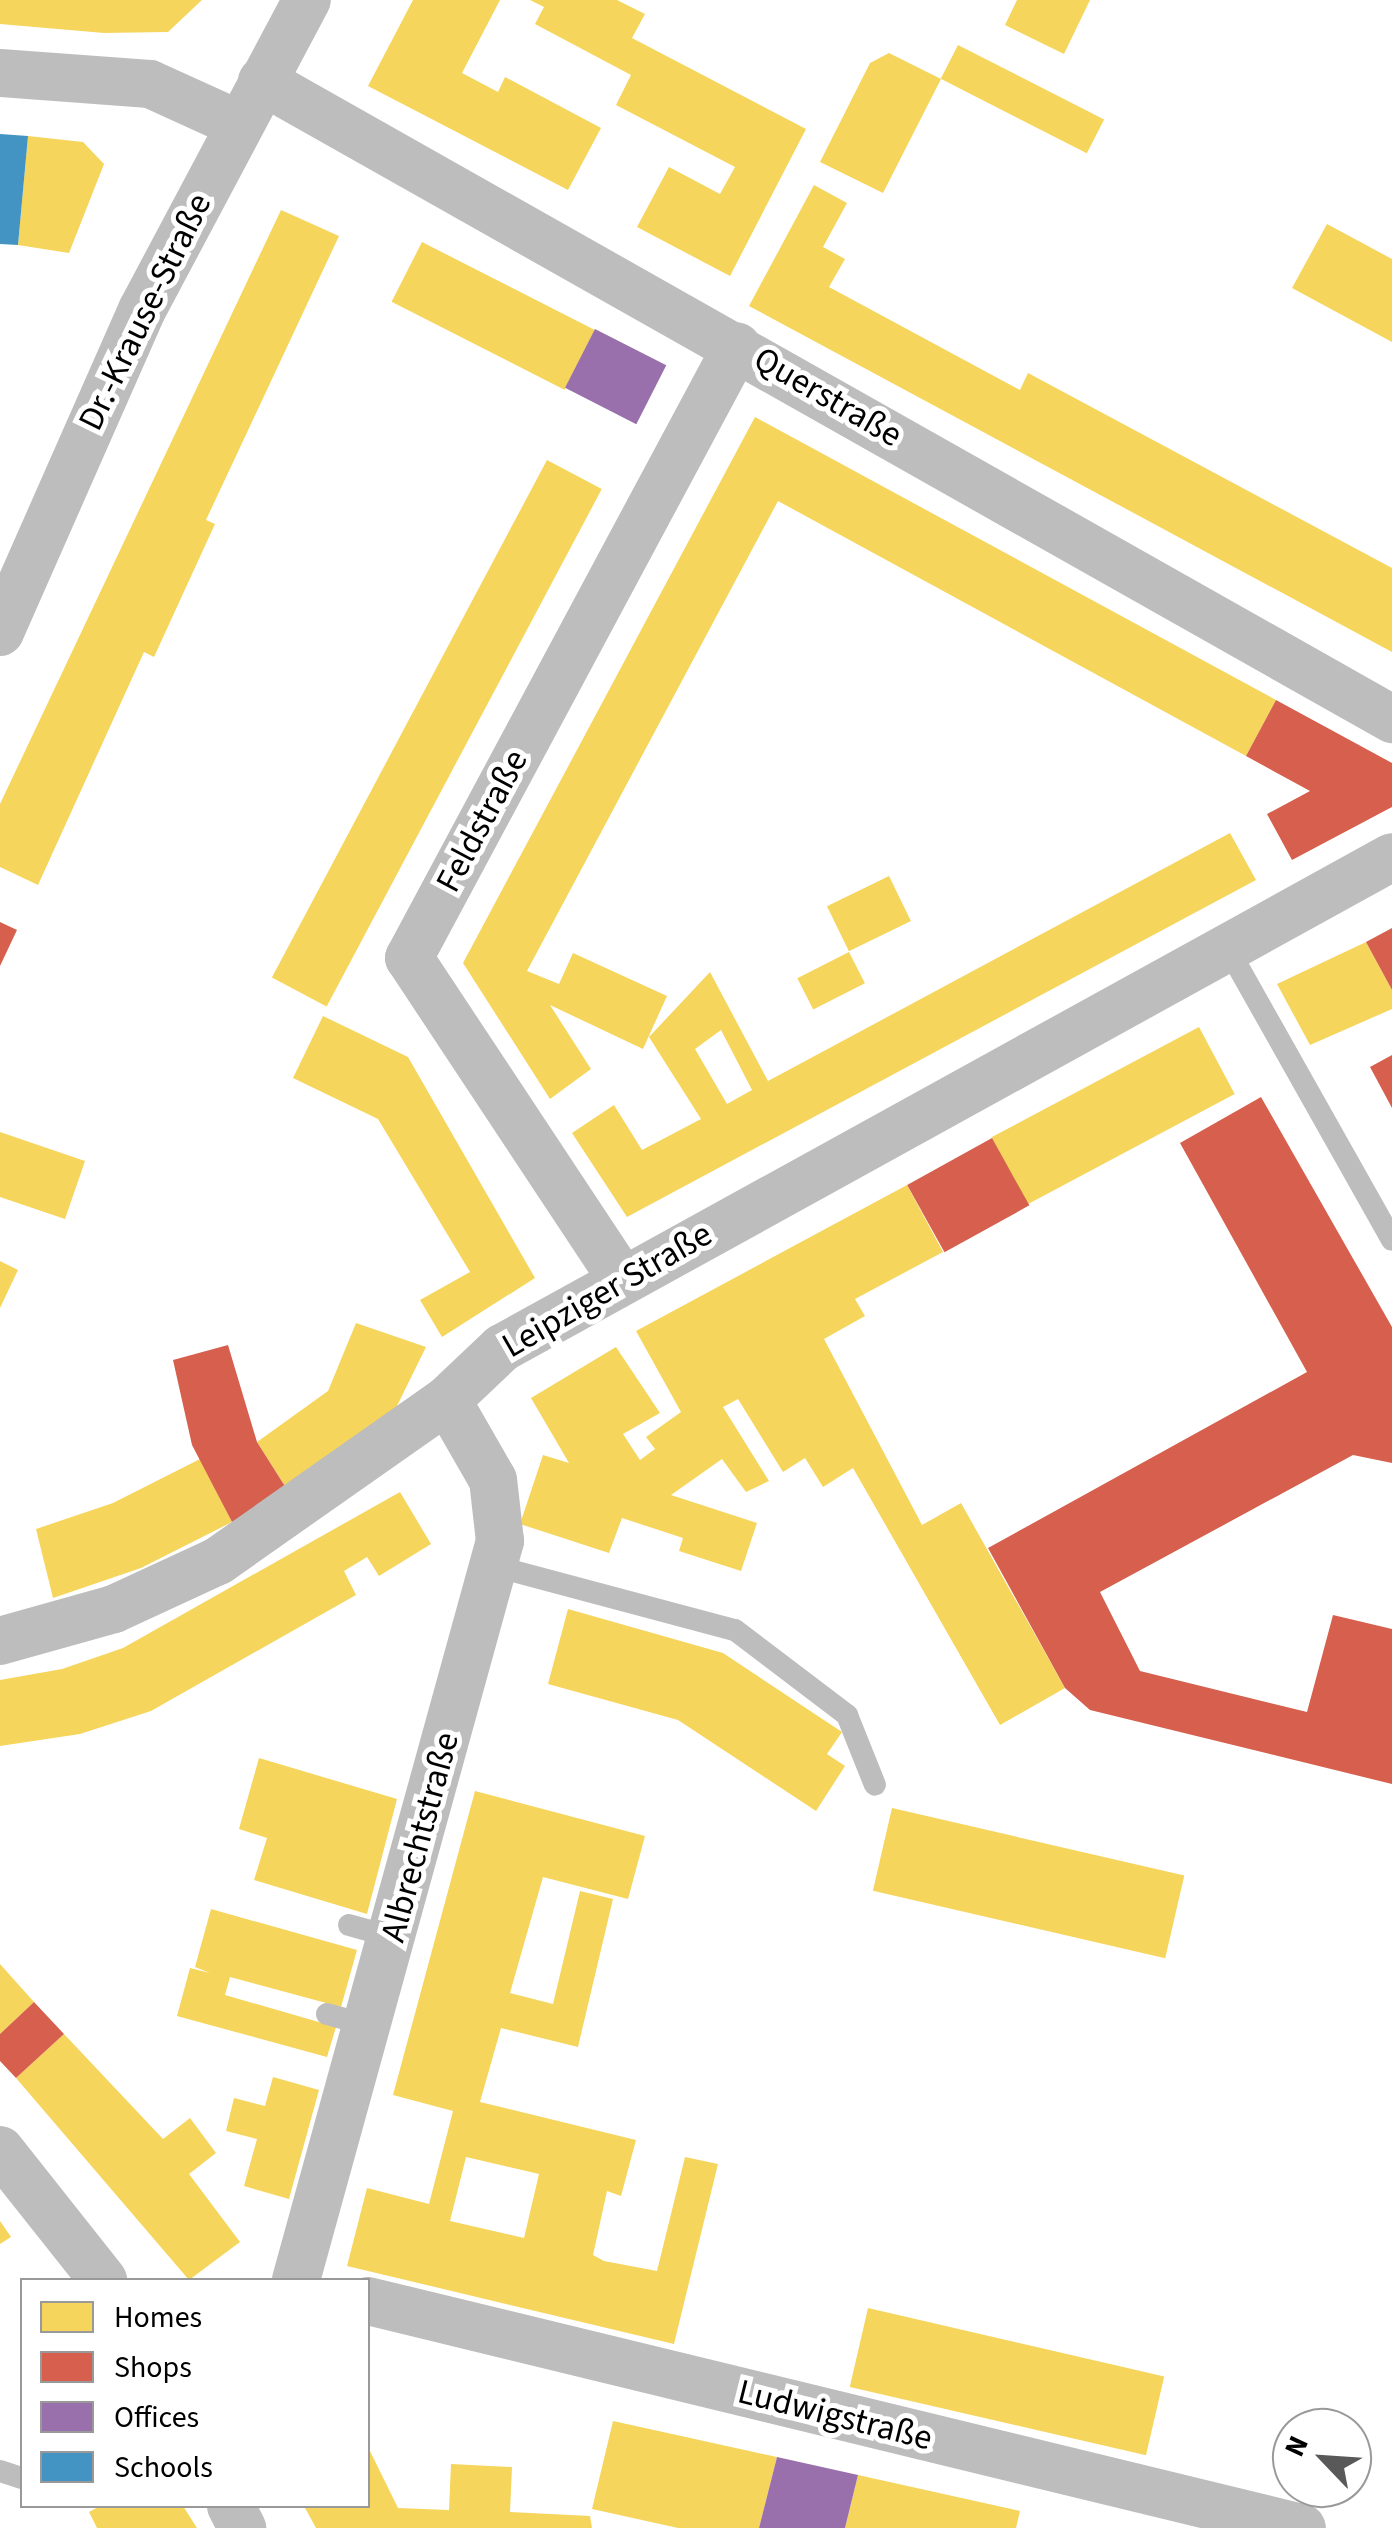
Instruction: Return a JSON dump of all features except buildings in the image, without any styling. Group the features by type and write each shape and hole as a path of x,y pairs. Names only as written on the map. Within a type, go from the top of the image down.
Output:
{"street":[{"name":"Dr.-Krause-Straße","path":"0,632 142,310 307,0"},
{"path":"0,73 150,84 238,124"},
{"name":"Querstraße","path":"262,81 738,346 1392,719"},
{"name":"Feldstraße","path":"621,1278 409,958 738,346"},
{"name":"Leipziger Straße","path":"0,1640 114,1609 218,1561 448,1400 502,1348 621,1278 1392,857"},
{"name":"Albrechtstraße","path":"296,2278 347,2020 371,1931 500,1541 493,1480 448,1400"},
{"path":"0,2150 101,2278"},
{"name":"Ludwigstraße","path":"370,2301 1302,2528"}],"lane":[{"path":"1228,946 1392,1240"},
{"path":"494,1566 735,1630 847,1716 875,1785"}]}
